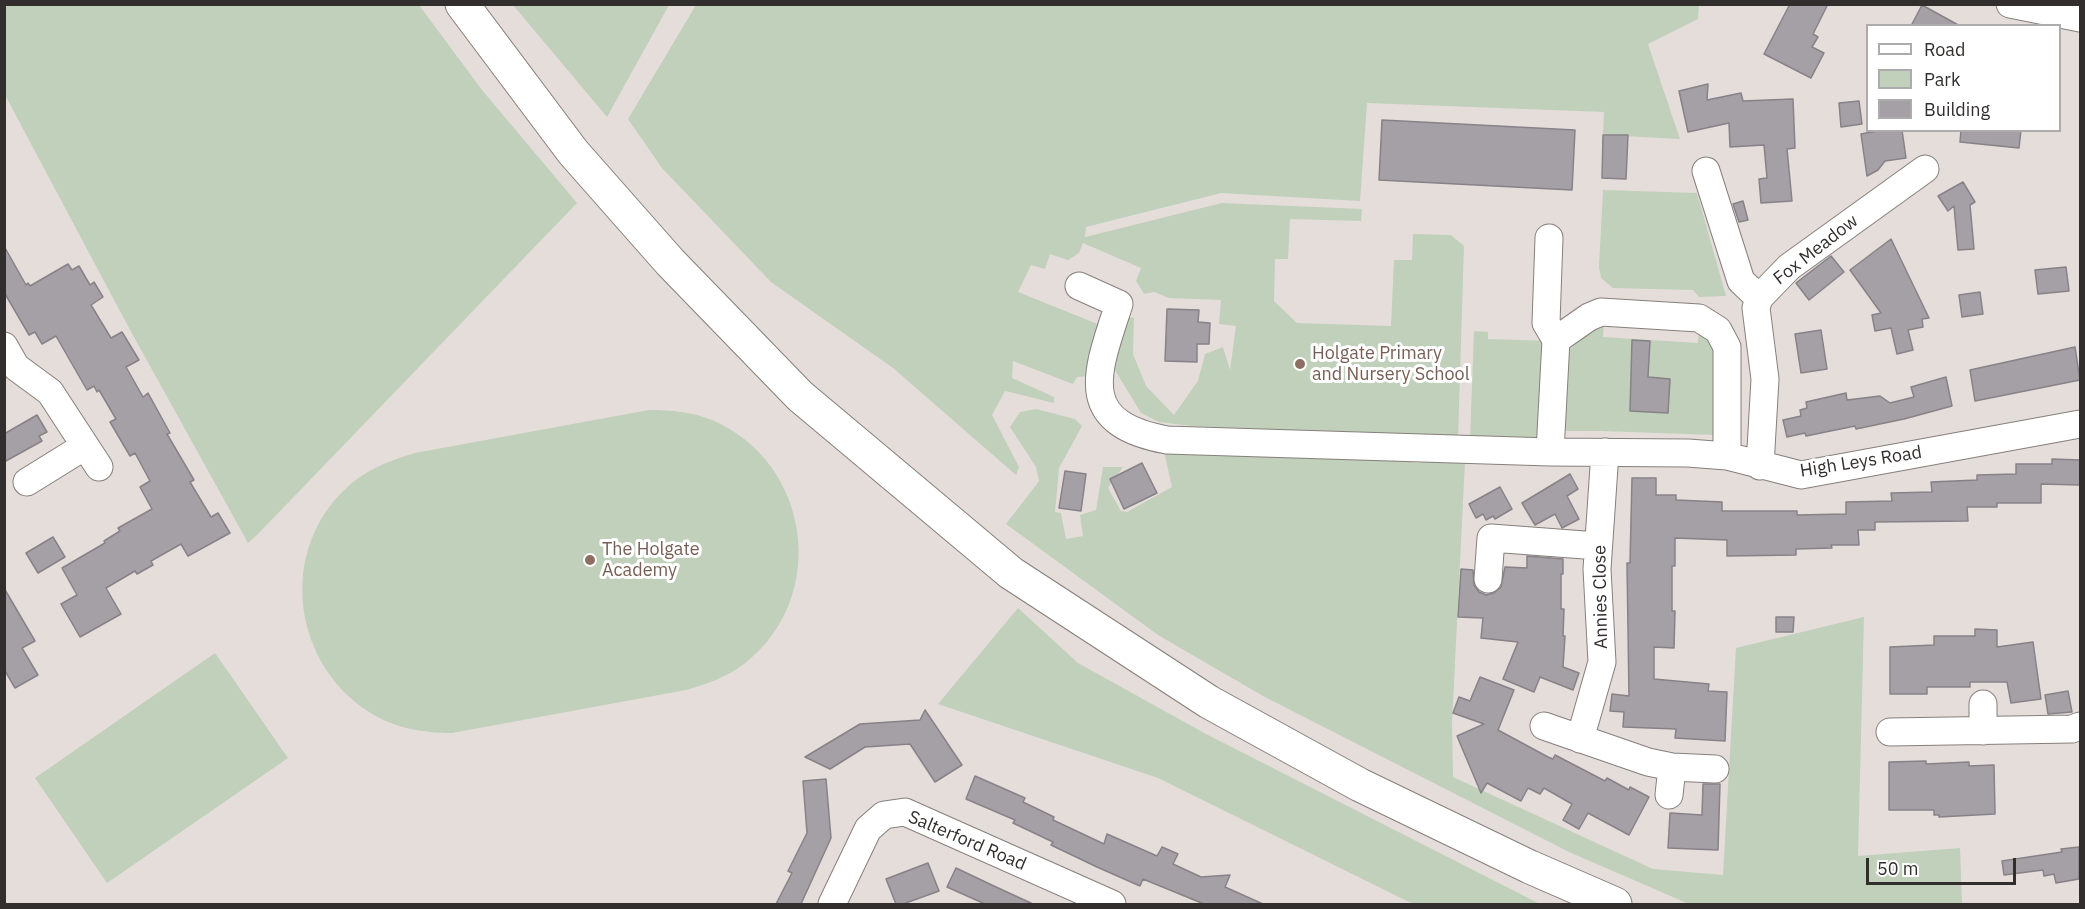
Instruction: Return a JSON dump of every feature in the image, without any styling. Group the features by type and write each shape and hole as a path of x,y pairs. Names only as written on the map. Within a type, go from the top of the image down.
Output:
{"main road":[{"path":"462,4 573,152 670,262 800,396 1011,573 1219,707 1360,785 1530,867 1615,904"}],"street":[{"path":"2010,4 2080,18"},
{"name":"Fox Meadow","path":"1760,466 1765,379 1756,308 1759,298 1789,267 1925,169"},
{"path":"1706,171 1741,281 1759,298"},
{"path":"1549,238 1546,323 1556,340 1550,452"},
{"name":"High Leys Road","path":"1079,286 1119,304 1099,375 1099,396 1108,413 1126,428 1146,436 1167,440 1550,452 1688,453 1727,456 1801,475 2080,424"},
{"path":"1556,340 1589,317 1601,312 1699,318 1719,330 1727,346 1727,456"},
{"path":"8,362 50,392 92,457 27,483"},
{"name":"Annies Close","path":"1580,739 1602,662 1597,569 1605,452"},
{"path":"1488,579 1481,537 1598,546"},
{"path":"1983,704 1983,731"},
{"path":"1544,726 1648,762 1672,767 1715,769"},
{"path":"1890,732 2072,729 2080,726"},
{"path":"1669,795 1672,767"},
{"name":"Salterford Road","path":"832,904 868,829 884,815 904,812 1112,904"}],"green space":[{"path":"4,5 419,5 482,90 577,203 248,543 129,328 5,95"},
{"path":"513,5 669,5 607,117"},
{"path":"696,5 1699,5 1698,19 1648,44 1680,139 1603,135 1604,112 1367,103 1360,201 1221,193 1086,227 1085,237 1222,203 1362,209 1361,221 1290,219 1288,259 1275,259 1274,301 1297,323 1391,326 1394,260 1412,260 1413,234 1451,235 1464,246 1458,439 1191,426 1159,422 1141,413 1107,357 1124,316 1134,318 1133,354 1146,386 1174,415 1198,381 1205,354 1223,347 1230,370 1236,326 1219,324 1221,300 1169,298 1154,292 1144,294 1136,281 1141,268 1083,243 1079,253 1068,260 1050,254 1045,269 1031,265 1018,292 1105,327 1088,376 1077,377 1073,384 1013,361 1012,378 1054,397 1054,403 1005,391 992,415 1019,467 1016,475 893,368 771,282 662,168 628,119"},
{"path":"1603,190 1697,193 1726,296 1699,297 1693,290 1613,288 1601,278 1599,267"},
{"path":"1604,321 1603,337 1698,343 1699,327 1716,336 1715,435 1563,431 1566,354 1587,330"},
{"path":"1474,331 1488,332 1488,339 1550,341 1537,442 1470,440"},
{"path":"1036,409 1075,419 1082,426 1059,468 1055,512 1061,513 1066,539 1083,536 1080,515 1096,510 1103,467 1123,467 1108,488 1121,511 1127,512 1172,487 1163,447 1401,460 1415,463 1431,462 1448,457 1465,461 1452,723 1453,777 1653,869 1723,875 1736,648 1864,617 1858,856 1960,848 1962,904 1689,904 1569,852 1263,696 1158,635 1006,524 1039,481 1036,467 1010,427 1020,412"},
{"path":"649,410 681,412 704,417 745,440 771,467 788,498 797,533 798,569 789,604 771,636 744,664 716,680 686,690 452,733 420,731 388,722 369,712 342,689 321,662 308,631 303,598 304,565 314,533 331,504 357,479 385,463 415,453"},
{"path":"1018,608 1078,663 1206,734 1540,904 1413,904 1158,778 938,704"},
{"path":"215,653 288,758 107,883 35,778"}],"building":[{"path":"1790,4 1828,4 1813,34 1818,37 1812,47 1824,53 1811,78 1764,54"},
{"path":"1922,5 1956,24 1912,24"},
{"path":"1708,84 1707,100 1741,93 1743,101 1793,99 1795,148 1787,149 1792,201 1761,203 1759,179 1767,178 1764,145 1730,147 1729,123 1688,132 1679,91"},
{"path":"1859,101 1862,124 1841,127 1839,103"},
{"path":"1382,120 1575,130 1572,190 1379,180"},
{"path":"1902,132 1906,158 1885,161 1878,170 1867,176 1861,134"},
{"path":"1961,132 2021,132 2019,148 1960,142"},
{"path":"1603,135 1628,135 1626,179 1602,178"},
{"path":"1963,182 1975,202 1970,205 1974,249 1958,250 1954,206 1948,211 1938,196"},
{"path":"1743,201 1748,220 1739,222 1733,204"},
{"path":"1891,239 1929,318 1922,319 1923,327 1908,330 1913,350 1897,354 1891,328 1875,331 1872,315 1881,313 1850,270"},
{"path":"4,246 26,285 28,283 30,286 68,264 72,270 79,266 90,285 94,282 103,297 91,305 111,338 122,332 139,360 126,367 143,397 148,393 170,433 167,434 194,480 190,482 211,517 218,513 230,533 188,556 181,544 151,561 153,565 137,574 135,571 106,588 121,614 80,637 61,604 77,595 62,568 105,543 104,541 120,531 118,528 152,509 140,487 150,481 135,453 130,456 110,422 116,419 99,390 97,392 94,386 87,390 56,336 42,344 35,332 29,335 4,292"},
{"path":"1831,256 1844,272 1809,300 1796,283"},
{"path":"2066,267 2069,291 2038,294 2035,270"},
{"path":"1980,292 1983,314 1962,317 1959,295"},
{"path":"1167,309 1199,310 1198,322 1210,323 1209,344 1197,344 1197,362 1165,361"},
{"path":"1821,330 1827,369 1801,373 1795,334"},
{"path":"1632,340 1650,341 1648,377 1670,379 1668,413 1630,411"},
{"path":"2075,347 2080,380 1975,401 1970,370"},
{"path":"1946,377 1952,406 1856,429 1855,426 1806,436 1805,433 1787,437 1783,420 1801,416 1800,410 1807,408 1806,402 1846,393 1847,400 1880,396 1890,403 1914,397 1911,387"},
{"path":"37,415 47,432 39,436 42,441 4,462 4,434"},
{"path":"2052,459 2080,460 2080,485 2041,484 2041,503 1997,503 1997,507 1967,507 1968,521 1875,522 1875,530 1858,530 1859,545 1796,549 1796,555 1727,556 1727,540 1675,538 1675,566 1672,566 1672,611 1675,611 1674,648 1654,647 1654,679 1709,684 1708,691 1727,692 1725,741 1675,738 1676,729 1623,727 1624,712 1610,711 1612,694 1629,696 1627,563 1630,563 1632,478 1656,478 1656,495 1676,495 1676,500 1722,502 1722,511 1797,511 1797,515 1846,514 1846,502 1892,501 1891,493 1932,492 1931,482 1977,480 1977,475 2016,474 2016,464 2052,464"},
{"path":"1142,463 1157,493 1124,509 1110,479"},
{"path":"1065,471 1086,474 1081,511 1059,508"},
{"path":"1570,474 1578,489 1567,496 1579,519 1562,528 1555,514 1535,525 1522,503"},
{"path":"1500,487 1512,509 1495,519 1493,516 1486,520 1483,514 1476,518 1469,504"},
{"path":"53,537 65,557 38,573 26,553"},
{"path":"1527,556 1563,559 1561,609 1564,609 1563,636 1565,636 1563,667 1579,673 1573,690 1540,677 1534,692 1503,679 1518,642 1481,638 1483,618 1458,617 1461,569 1473,570 1474,585 1479,592 1486,595 1494,593 1501,587 1505,567 1527,568"},
{"path":"4,588 35,641 22,648 38,675 15,688 4,669"},
{"path":"1776,617 1794,617 1793,632 1776,632"},
{"path":"1975,629 1997,630 1997,647 2033,642 2041,699 2011,703 2007,682 1970,682 1970,687 1927,687 1927,694 1890,694 1890,647 1934,645 1934,636 1975,636"},
{"path":"1480,677 1514,690 1498,730 1548,757 1553,759 1555,755 1605,781 1607,778 1629,790 1630,787 1649,797 1629,835 1588,813 1579,829 1563,820 1572,804 1544,788 1540,794 1528,788 1521,801 1487,783 1481,793 1457,736 1484,724 1453,713 1459,697 1470,701"},
{"path":"2068,691 2072,712 2048,714 2045,695"},
{"path":"925,710 962,765 935,782 910,744 865,747 830,769 805,757 860,724 920,720"},
{"path":"1926,761 1926,764 1969,762 1969,766 1994,765 1995,814 1939,817 1939,815 1934,815 1934,810 1889,810 1889,762"},
{"path":"975,776 1025,798 1023,802 1054,817 1053,820 1104,844 1107,834 1157,856 1162,847 1178,854 1173,864 1201,877 1230,875 1225,887 1263,904 1204,904 1143,879 1140,886 1097,867 1051,845 1053,842 1013,823 1015,820 966,799"},
{"path":"826,779 831,838 801,904 776,904 792,873 788,871 807,833 803,781"},
{"path":"1703,784 1720,784 1718,850 1668,848 1670,813 1702,815"},
{"path":"2079,847 2079,879 2056,883 2054,874 2044,876 2043,870 2004,875 2002,861 2062,852 2061,849"},
{"path":"928,863 939,891 903,904 896,904 886,879"},
{"path":"956,868 1033,904 985,904 947,887"}],"place":[{"name":"Holgate Primary and Nursery School","path":"1300,364"},
{"name":"The Holgate Academy","path":"590,560"}]}
